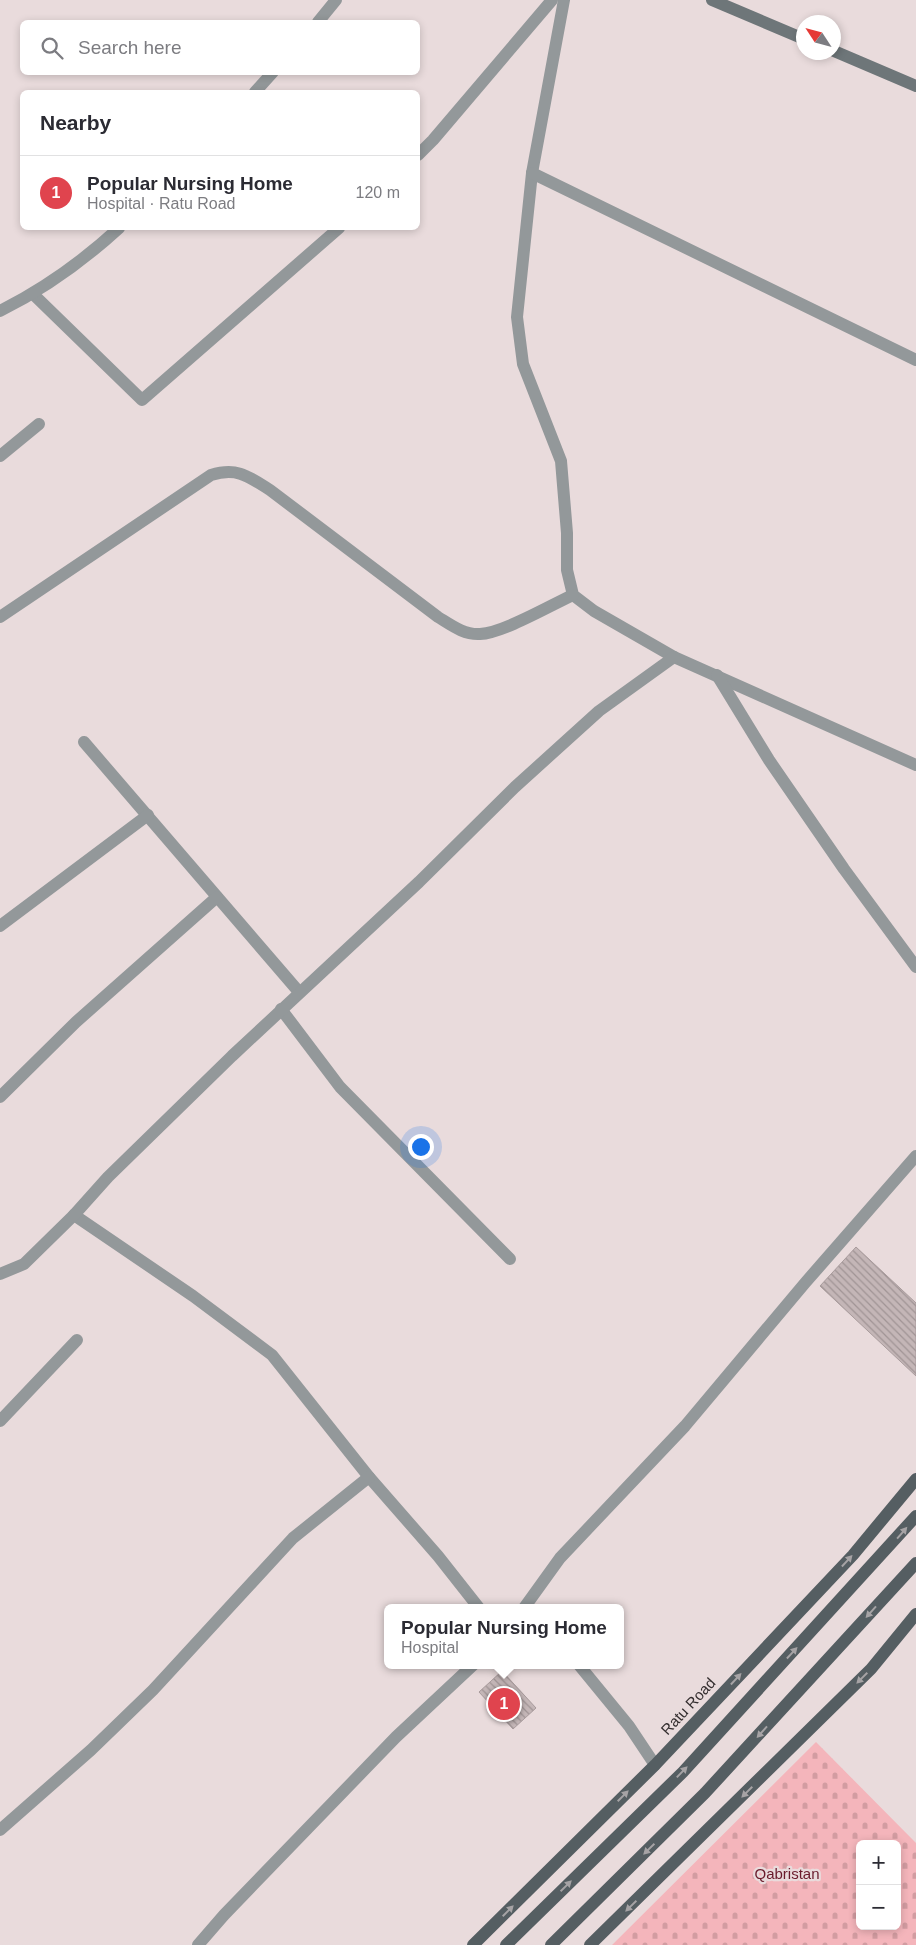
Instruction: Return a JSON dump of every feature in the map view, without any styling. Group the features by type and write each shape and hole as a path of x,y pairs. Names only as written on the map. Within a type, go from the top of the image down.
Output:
{"main road":[{"name":"Ratu Road","path":"473,1945 656,1764 853,1555 916,1479"},
{"path":"506,1945 683,1772 916,1516"},
{"path":"551,1945 705,1793 916,1563"},
{"path":"590,1945 871,1669 916,1614"}],"street":[{"path":"320,20 336,0"},
{"path":"420,153 552,0"},
{"path":"564,0 532,173 517,318 523,364 561,461 567,532 567,570 573,595 594,611 674,657 916,765"},
{"path":"712,0 796,36"},
{"path":"841,54 916,86"},
{"path":"257,90 270,75"},
{"path":"532,173 916,360"},
{"path":"0,311 33,294 96,249 117,230"},
{"path":"33,294 142,400 337,230"},
{"path":"0,456 39,424"},
{"path":"0,617 211,475 224,471 242,473 270,490 438,617 460,631 480,634 505,627 573,595"},
{"path":"0,1274 24,1264 74,1215 108,1177 281,1009 419,882 515,787 599,711 674,657"},
{"path":"717,675 769,760 844,869 916,967"},
{"path":"84,742 299,992"},
{"path":"0,926 148,815"},
{"path":"0,1097 76,1022 217,897"},
{"path":"281,1009 340,1087 510,1259"},
{"path":"527,1604 560,1558 685,1426 805,1283 916,1156"},
{"path":"74,1215 193,1296 272,1355 369,1477 438,1556 476,1604"},
{"path":"0,1421 77,1340"},
{"path":"0,1830 91,1750 153,1690 293,1538 369,1477"},
{"path":"198,1945 224,1915 396,1737 469,1669"},
{"path":"583,1669 629,1726 656,1764"}],"green space":[{"name":"Qabristan","path":"816,1742 916,1843 916,1945 612,1945"}],"building":[{"path":"856,1247 916,1303 916,1376 820,1286"},
{"path":"502,1671 536,1708 513,1729 479,1692"}],"place":[{"name":"Popular Nursing Home","path":"504,1704"}]}
